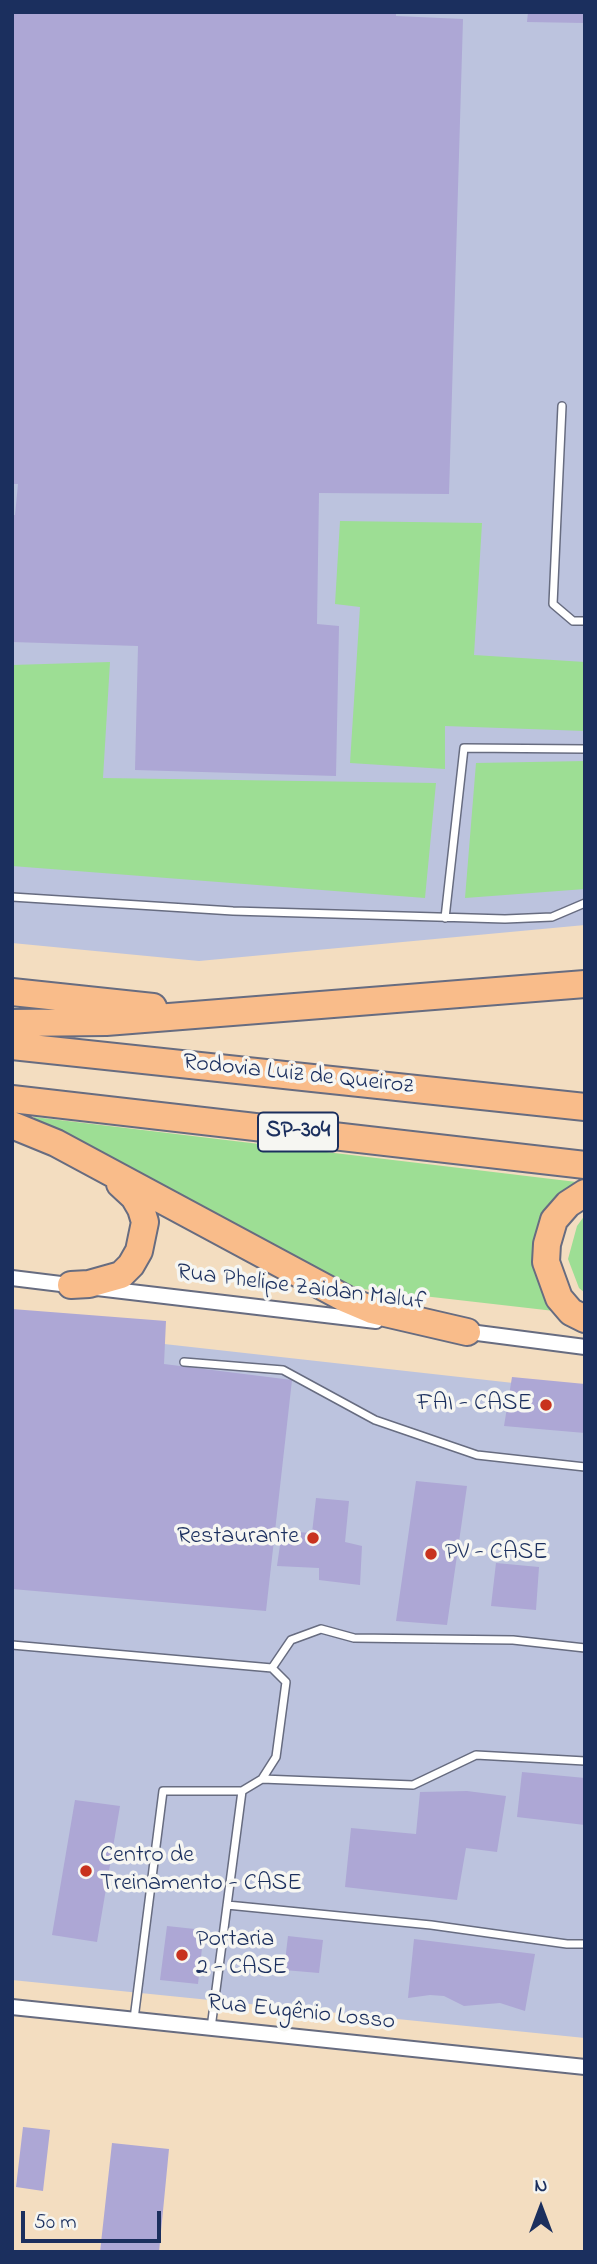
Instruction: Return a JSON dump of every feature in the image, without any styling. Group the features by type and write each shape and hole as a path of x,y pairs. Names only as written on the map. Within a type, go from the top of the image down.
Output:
{"highway":[{"path":"12,1023 106,1023 585,984"},
{"path":"12,992 218,1013"},
{"name":"Rodovia Luiz de Queiroz","path":"12,1046 585,1107"},
{"name":"SP-304","path":"12,1099 585,1165"},
{"path":"12,1125 56,1143 345,1299 372,1310 467,1332"},
{"path":"71,1285 89,1284 121,1275 131,1265 144,1237 145,1222 134,1197 101,1167"},
{"path":"585,1193 568,1204 554,1220 547,1244 546,1262 559,1298 571,1312 585,1320"}],"street":[{"name":"Rua Phelipe Zaidan Maluf","path":"12,1278 585,1347"},
{"name":"Rua Eugênio Losso","path":"12,2007 585,2067"}],"lane":[{"path":"562,406 553,604 573,621 585,621"},
{"path":"445,918 464,748 585,749"},
{"path":"12,897 233,911 505,919 552,917 585,903"},
{"path":"184,1362 283,1370 375,1420 477,1455 585,1466"},
{"path":"272,1668 291,1640 321,1629 354,1638 513,1640 585,1648"},
{"path":"12,1645 272,1668 286,1682 276,1757 262,1779 242,1791 163,1791 134,2019"},
{"path":"262,1779 413,1785 476,1755 585,1762"},
{"path":"211,2028 242,1791"},
{"path":"227,1905 431,1925 567,1944 585,1944"}],"shaded area":[{"path":"12,12 585,12 585,925 199,961 12,943"},
{"path":"12,1327 585,1391 585,2038 12,1980"}],"green space":[{"path":"340,521 482,523 474,655 585,662 585,731 445,726 445,769 350,763 360,607 335,604"},
{"path":"110,662 103,778 436,783 425,898 12,866 12,665"},
{"path":"585,761 585,889 465,898 476,763"},
{"path":"34,1117 585,1183 549,1219 563,1312 362,1289 342,1282 32,1120"},
{"path":"585,1215 585,1293 579,1288 568,1259 577,1226"}],"building":[{"path":"12,12 396,12 396,16 463,19 449,494 319,493 317,624 339,626 336,776 135,770 138,646 12,642 12,515 15,515 18,484 12,484"},
{"path":"528,12 585,12 585,23 527,22"},
{"path":"12,1309 166,1321 164,1364 292,1380 266,1611 12,1589"},
{"name":"FAI - CASE","path":"512,1377 585,1384 585,1433 504,1426"},
{"name":"PV - CASE","path":"416,1481 467,1486 447,1625 396,1621"},
{"name":"Restaurante","path":"316,1498 349,1501 345,1542 362,1546 360,1585 319,1580 319,1568 277,1566 282,1531 312,1533"},
{"path":"496,1563 539,1567 536,1610 491,1606"},
{"path":"522,1772 585,1778 585,1825 517,1817"},
{"path":"467,1791 506,1796 497,1852 466,1848 457,1900 345,1887 351,1828 416,1834 420,1792"},
{"name":"Centro de Treinamento - CASE","path":"75,1800 120,1806 97,1942 52,1935"},
{"name":"Portaria 2 - CASE","path":"167,1926 204,1930 198,1984 160,1980"},
{"path":"288,1936 323,1940 319,1973 284,1970"},
{"path":"414,1939 535,1954 525,2011 500,2003 464,2006 444,1996 408,1998"},
{"path":"23,2127 50,2130 43,2191 16,2187"},
{"path":"112,2143 169,2149 159,2252 100,2252"}],"place":[{"name":"FAI - CASE","path":"546,1405"},
{"name":"Restaurante","path":"313,1538"},
{"name":"PV - CASE","path":"431,1554"},
{"name":"Centro de Treinamento - CASE","path":"86,1871"},
{"name":"Portaria 2 - CASE","path":"182,1955"}]}
